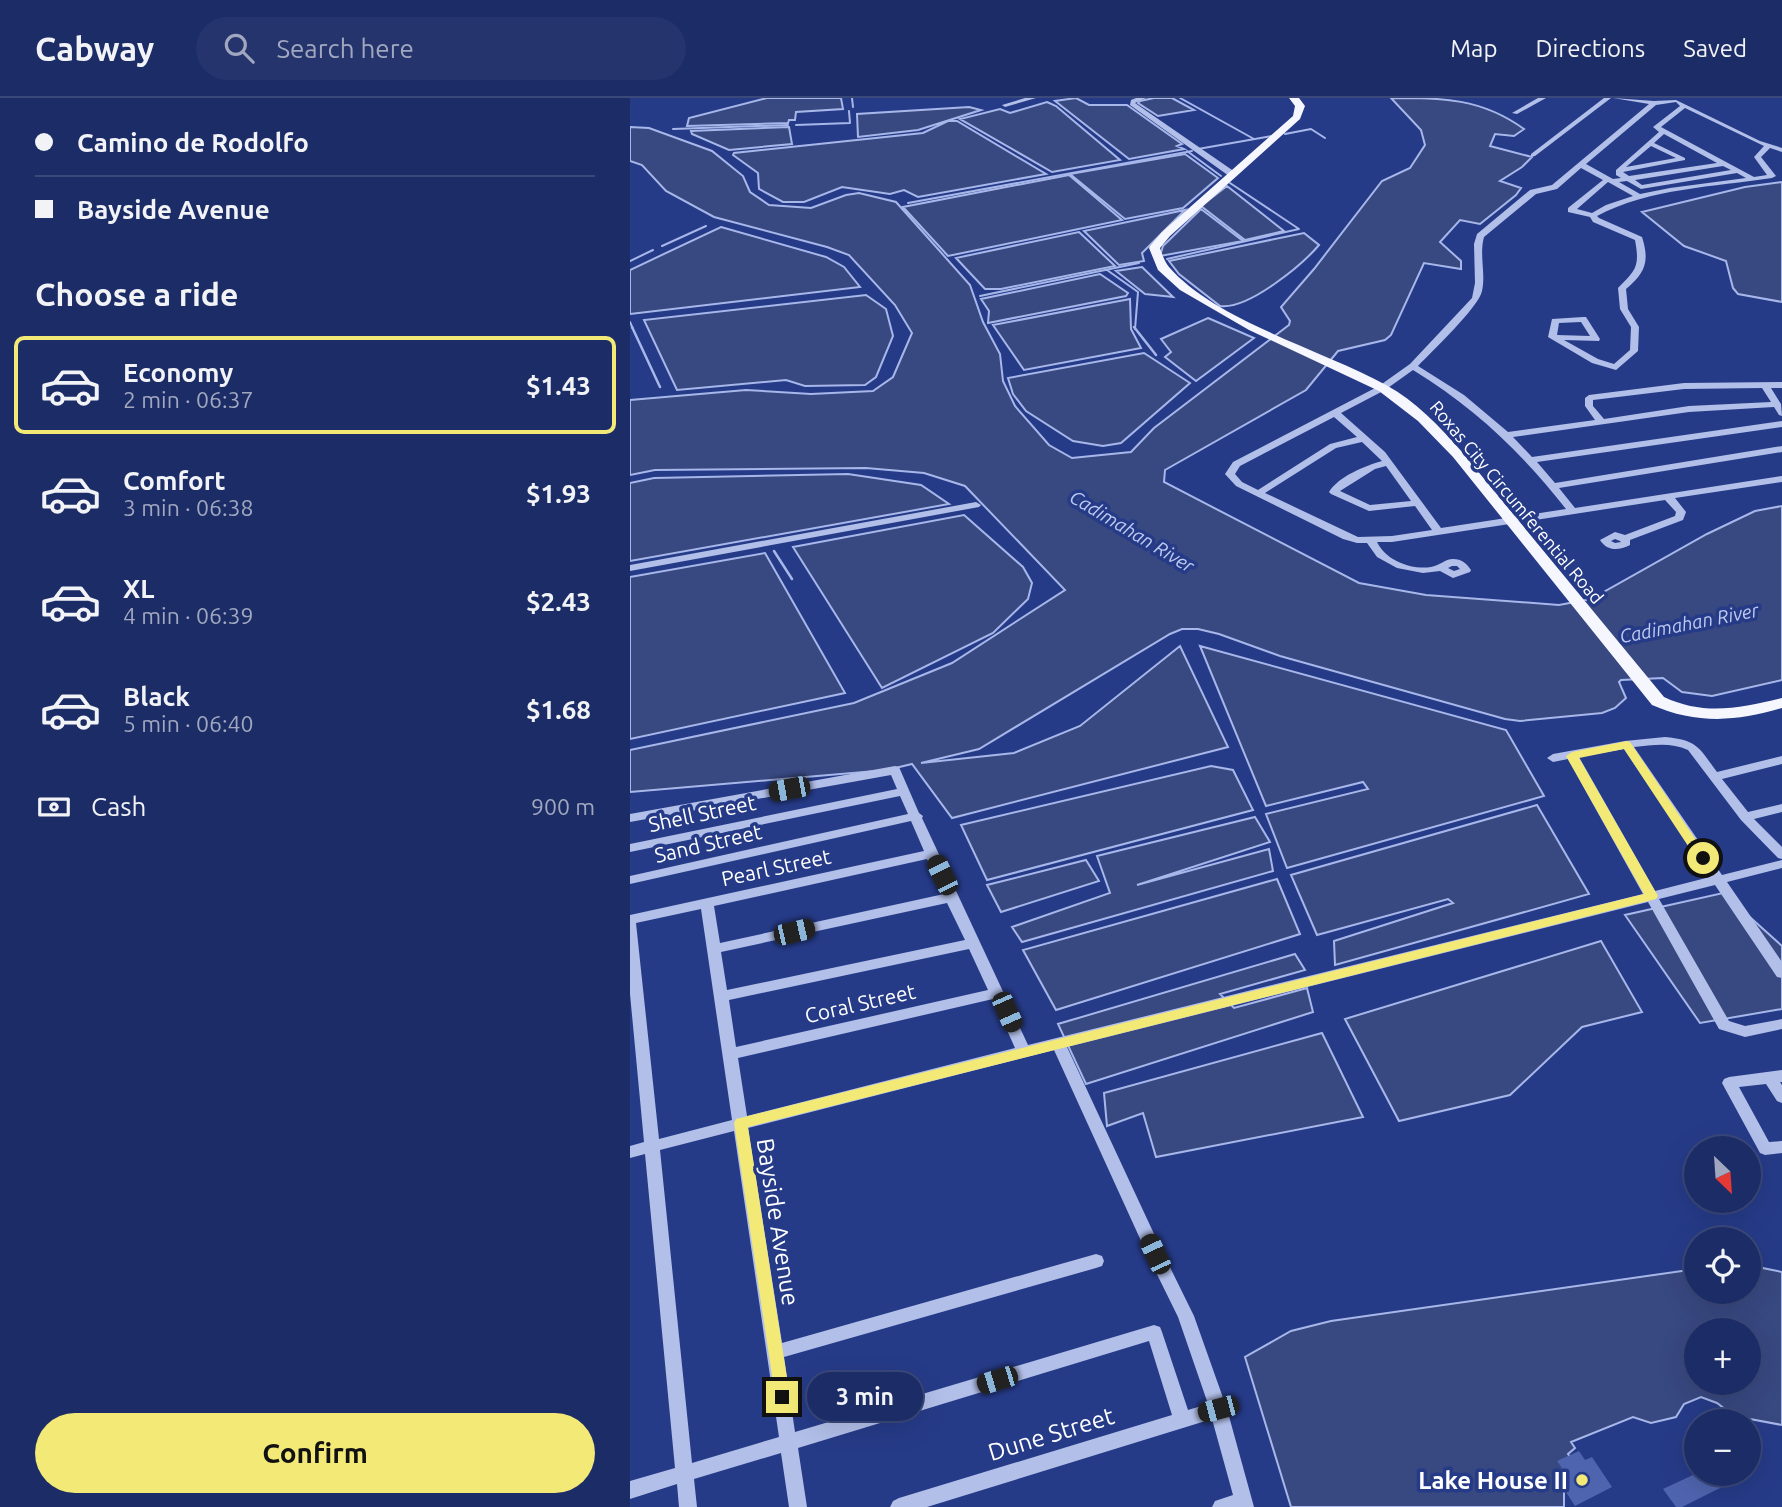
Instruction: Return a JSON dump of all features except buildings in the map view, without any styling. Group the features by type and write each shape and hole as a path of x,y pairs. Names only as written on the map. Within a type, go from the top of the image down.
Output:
{"main road":[{"name":"Roxas City Circumferential Road","path":"1294,98 1300,106 1297,117 1166,234 1154,248 1154,256 1185,288 1222,312 1382,388 1415,409 1460,459 1658,701 1697,715 1742,712 1782,703"}],"street":[{"path":"1006,105 1033,98"},
{"path":"1143,98 1133,101 1132,104 1232,174"},
{"path":"1515,113 1544,98"},
{"path":"1533,155 1608,98"},
{"path":"1616,98 1654,103 1672,99 1768,146 1782,150"},
{"path":"1654,103 1554,187 1533,192 1480,236 1477,244 1481,287 1476,299 1413,366 1382,388 1236,464 1230,474 1233,479 1259,494 1347,537 1371,539 1782,479"},
{"path":"1684,106 1656,127 1753,179"},
{"path":"1618,171 1663,132"},
{"path":"1649,143 1698,167"},
{"path":"1724,164 1610,180 1571,210 1593,215 1640,197 1772,176 1757,157 1768,146"},
{"path":"1632,158 1667,151"},
{"path":"1618,171 1682,159"},
{"path":"1582,165 1640,197"},
{"path":"1618,171 1641,187 1738,171"},
{"path":"1593,191 1617,204"},
{"path":"1552,337 1595,361 1616,368 1634,351 1635,327 1624,309 1622,288 1638,275 1643,265 1639,240 1596,220 1593,215"},
{"path":"1552,337 1555,321 1583,319 1596,339 1595,361"},
{"path":"1552,337 1596,339"},
{"path":"1413,366 1471,402 1508,435 1572,511"},
{"path":"1508,435 1689,409 1779,408 1765,384"},
{"path":"1601,421 1589,406 1589,398 1656,388 1782,385"},
{"path":"1334,412 1366,438 1388,462 1439,531"},
{"path":"1530,460 1782,424"},
{"path":"1259,494 1333,446 1366,438"},
{"path":"1553,486 1782,449"},
{"path":"1388,462 1372,467 1337,487 1334,492 1369,508 1418,503"},
{"path":"1625,539 1679,519 1681,512 1668,497"},
{"path":"630,568 976,505"},
{"path":"1371,539 1377,553 1393,563 1415,569 1442,568"},
{"path":"1553,758 1627,745 1675,740 1686,742 1745,817 1782,855"},
{"path":"1627,745 1782,973"},
{"path":"1572,756 1724,1025 1745,1033 1782,1024"},
{"path":"1713,777 1782,760"},
{"path":"630,818 895,770 917,816 931,854 1024,1051"},
{"name":"Shell Street","path":"630,848 905,791"},
{"path":"1745,817 1782,808"},
{"name":"Sand Street","path":"630,880 917,816"},
{"name":"Pearl Street","path":"630,920 931,854"},
{"path":"630,1152 1024,1051 1782,864"},
{"path":"715,949 953,897"},
{"name":"Bayside Avenue","path":"708,902 798,1507"},
{"path":"630,925 688,1507"},
{"path":"722,996 973,943"},
{"name":"Coral Street","path":"730,1054 998,993"},
{"path":"1058,1044 1186,1317 1218,1409 1244,1503 1221,1507"},
{"path":"1782,1097 1776,1077 1729,1083 1765,1149 1782,1147"},
{"path":"775,1352 1096,1261"},
{"path":"630,1490 1154,1332 1182,1418"},
{"name":"Dune Street","path":"899,1507 1218,1409"}],"water":[{"path":"767,98 841,98 843,109 796,112 795,120 789,120 788,123 687,126 689,118"},
{"path":"1076,98 1089,105 1127,105 1182,144 1177,146 1184,149 1129,159 1055,101"},
{"path":"1154,98 1172,98 1194,110 1158,116 1138,103"},
{"name":"Cadimahan River","path":"1391,98 1428,98 1461,102 1492,111 1524,129 1514,136 1495,134 1490,146 1532,157 1500,181 1521,188 1480,224 1460,220 1440,242 1461,261 1461,269 1424,263 1391,335 1385,340 1338,351 1306,390 1165,470 1164,482 1359,583 1426,595 1559,605 1591,599 1707,534 1755,511 1782,506 1782,680 1712,696 1682,692 1663,678 1621,680 1619,682 1626,698 1615,708 1602,713 1520,721 1280,656 1219,634 1198,629 1182,629 979,749 921,763 1014,753 1080,726 1180,646 1228,747 952,818 912,764 887,770 630,792 630,750 854,703 952,663 1065,590 965,486 924,473 866,468 655,470 630,475 630,400 746,390 811,394 873,391 893,377 912,333 895,305 849,255 714,217 666,191 642,165 630,161 630,127 649,128 712,151 743,176 750,192 769,205 811,208 859,193 896,202 970,285 983,322 1000,354 1003,381 1015,406 1049,445 1072,458 1131,452 1154,428 1289,325 1290,321 1281,307 1382,181 1410,168 1425,145 1421,130"},
{"path":"1047,102 1056,106 1120,160 1052,172 960,119 1000,109 1010,113"},
{"path":"969,107 981,110 918,130 858,137 857,114"},
{"path":"948,121 957,121 1046,174 918,197 904,190 890,194 842,187 804,202 783,202 759,189 758,173 733,155 923,133"},
{"path":"789,127 792,144 729,150 692,134 691,131"},
{"path":"1185,154 1218,178 1183,208 1125,219 1070,174"},
{"path":"1069,175 1122,220 948,256 903,207"},
{"path":"1782,182 1782,302 1738,294 1733,288 1726,261 1684,246 1642,212 1745,187"},
{"path":"1227,186 1284,231 1245,240 1201,206"},
{"path":"1201,209 1243,241 1160,256 1163,246"},
{"path":"1185,210 1142,253 1144,261 1119,265 1084,231"},
{"path":"721,227 826,257 844,267 860,287 630,314 630,270"},
{"path":"1079,232 1115,266 1001,289 985,289 956,258"},
{"path":"1304,233 1319,245 1311,254 1274,285 1232,305 1220,306 1179,274 1169,261"},
{"path":"1142,267 1173,297 1145,294 1116,271"},
{"path":"1100,274 1128,293 1126,296 988,323 989,311 981,299"},
{"path":"866,295 886,309 893,336 876,377 865,385 805,386 786,380 677,390 644,320"},
{"path":"1130,299 1131,329 1141,348 1024,370 993,325"},
{"path":"1208,318 1254,338 1196,381 1165,357 1171,352 1161,339"},
{"path":"1144,353 1190,383 1121,443 1103,446 1073,441 1026,411 1013,394 1008,378"},
{"path":"848,474 921,485 949,504 630,561 630,483 654,478"},
{"path":"964,515 1023,567 1032,583 1028,599 993,633 882,688 793,547"},
{"path":"765,553 845,693 630,739 630,577"},
{"path":"1200,646 1506,730 1544,796 1287,868 1266,814 1368,789 1363,782 1266,806"},
{"path":"1211,766 1233,770 1253,810 987,880 961,825"},
{"path":"1537,805 1589,894 1335,965 1334,941 1453,903 1448,899 1317,935 1291,875"},
{"path":"1255,817 1270,842 1137,885 1269,849 1273,871 1022,942 1012,927 1110,893 1097,856"},
{"path":"1086,860 1099,881 1001,912 987,885"},
{"path":"1277,879 1300,934 1056,1010 1023,950"},
{"path":"1723,893 1782,946 1782,1009 1700,1023 1625,915"},
{"path":"1601,941 1642,1012 1582,1027 1510,1095 1399,1121 1345,1019"},
{"path":"1295,954 1305,970 1220,994 1234,1008 1307,988 1313,1012 1086,1084 1058,1024"},
{"path":"1322,1033 1363,1117 1156,1157 1143,1113 1107,1126 1104,1093"},
{"path":"1761,1268 1782,1272 1782,1425 1761,1421 1761,1409 1725,1409 1701,1397 1684,1404 1676,1417 1651,1423 1633,1417 1571,1442 1575,1448 1568,1454 1575,1465 1564,1470 1564,1507 1291,1507 1245,1357 1291,1331 1331,1321 1684,1271 1684,1304 1761,1304"}],"waterway":[{"path":"852,98 853,107"},
{"path":"1180,98 1254,139"},
{"path":"796,125 850,123 849,111"},
{"path":"673,129 788,125"},
{"path":"1285,134 1311,129 1325,138"},
{"path":"1198,149 1272,136"},
{"path":"1188,152 1192,151"},
{"path":"908,203 1188,152"},
{"path":"1188,152 1221,176"},
{"path":"1167,259 1299,229 1230,183"},
{"path":"662,246 706,226"},
{"path":"630,261 653,250"},
{"path":"980,296 1139,263"},
{"path":"1107,270 1138,292 1135,328"},
{"path":"630,322 633,329"},
{"path":"632,327 660,387"},
{"path":"1135,328 1156,355"},
{"path":"774,551 792,579"}],"place":[{"name":"Lake House II","path":"1582,1480"}],"route":[{"path":"782,1397 741,1123 1652,896 1572,756 1627,745 1703,858"}]}
